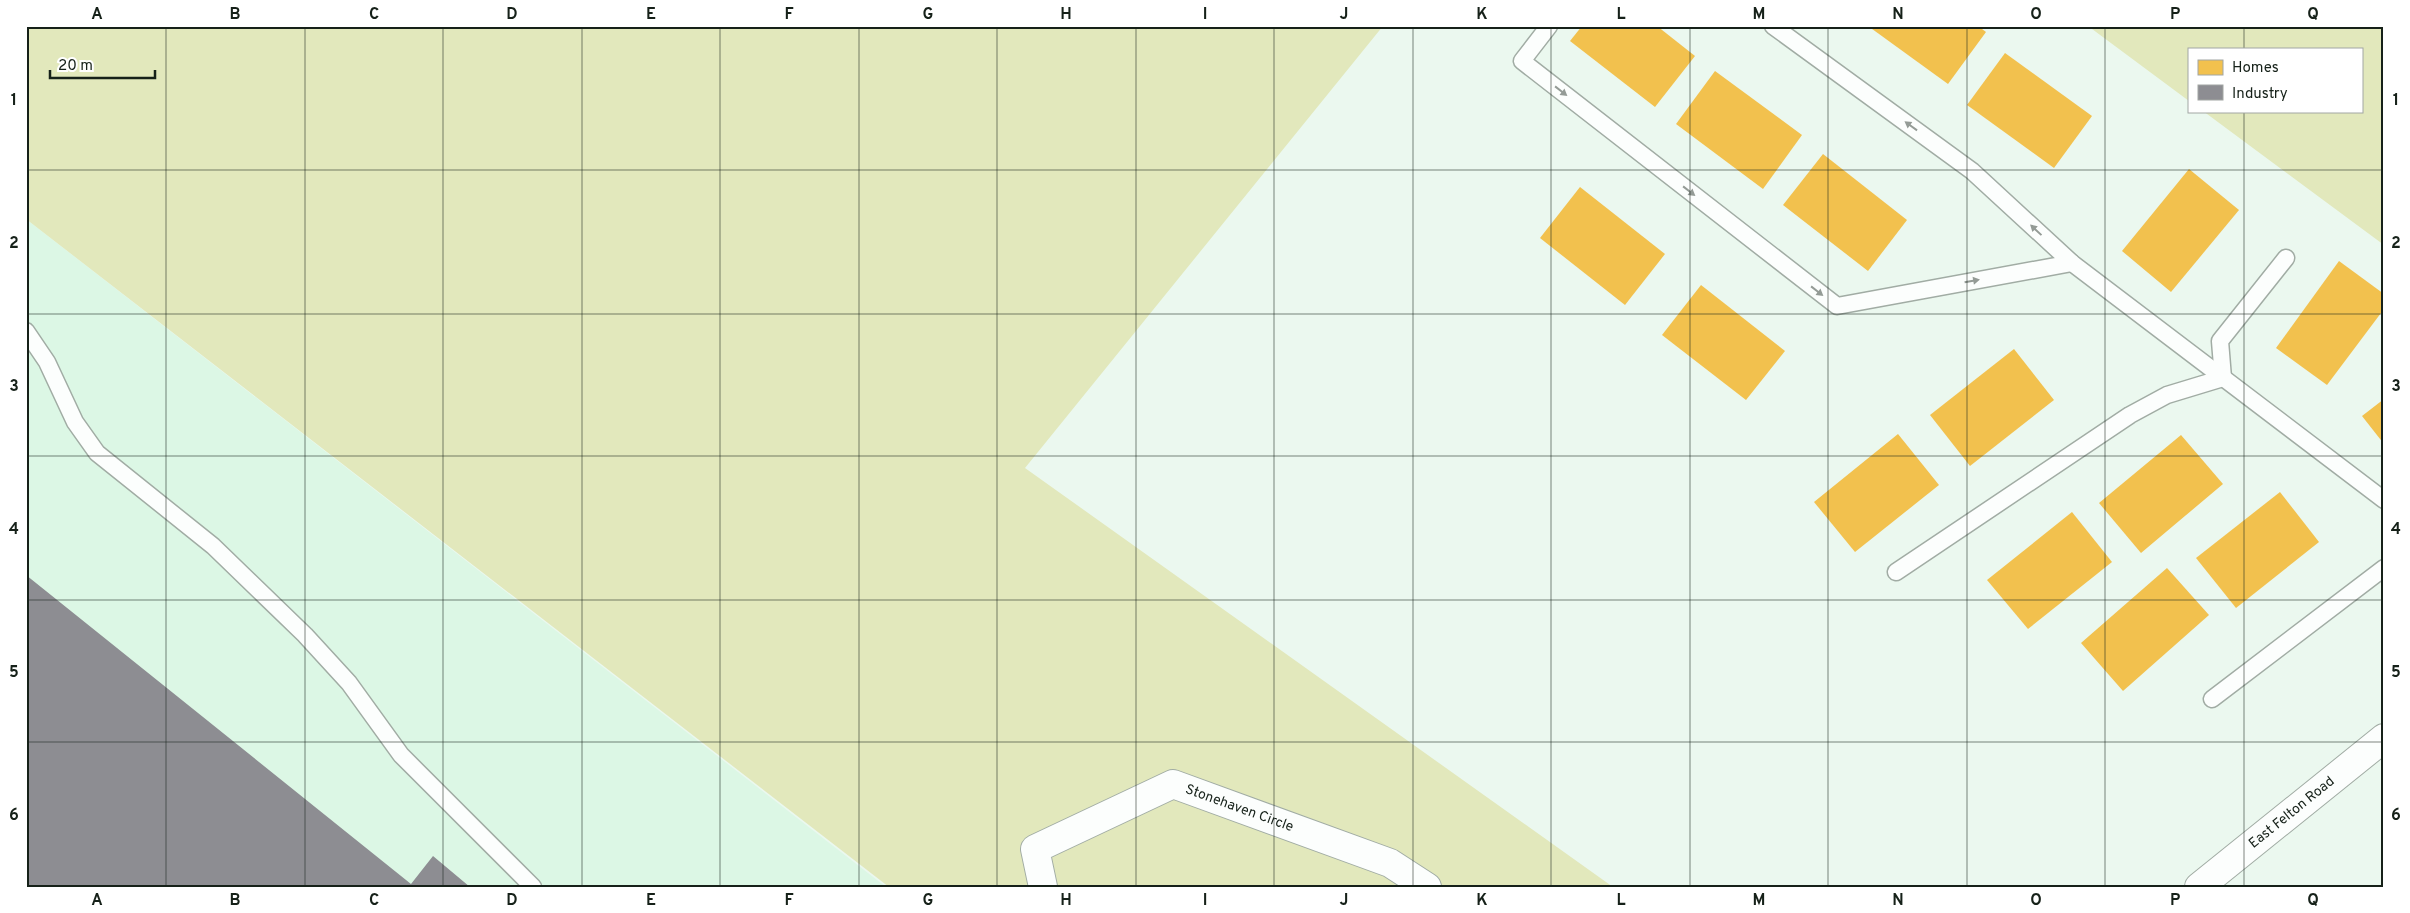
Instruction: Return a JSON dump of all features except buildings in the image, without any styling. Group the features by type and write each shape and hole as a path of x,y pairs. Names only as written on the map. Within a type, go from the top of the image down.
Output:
{"street":[{"name":"East Felton Road","path":"2199,887 2384,738"},
{"name":"Stonehaven Circle","path":"1043,887 1035,849 1173,784 1390,863 1427,887"}],"lane":[{"path":"1549,26 1522,62 1837,306 2072,263"},
{"path":"1773,26 1972,171 2072,263 2384,500"},
{"path":"2223,378 2220,341 2286,258"},
{"path":"26,332 47,362 75,422 97,453 213,546 305,636 349,683 401,755 533,887"},
{"path":"1896,572 2130,416 2167,395 2223,378"},
{"path":"2212,699 2384,568"}],"shaded area":[{"path":"26,219 886,887 26,887"}],"green space":[{"path":"26,26 1383,26 1025,468 1613,887 889,887 26,219"},
{"path":"2088,26 2384,26 2384,245 2204,112 2362,112 2362,48 2188,48 2188,100"}]}
